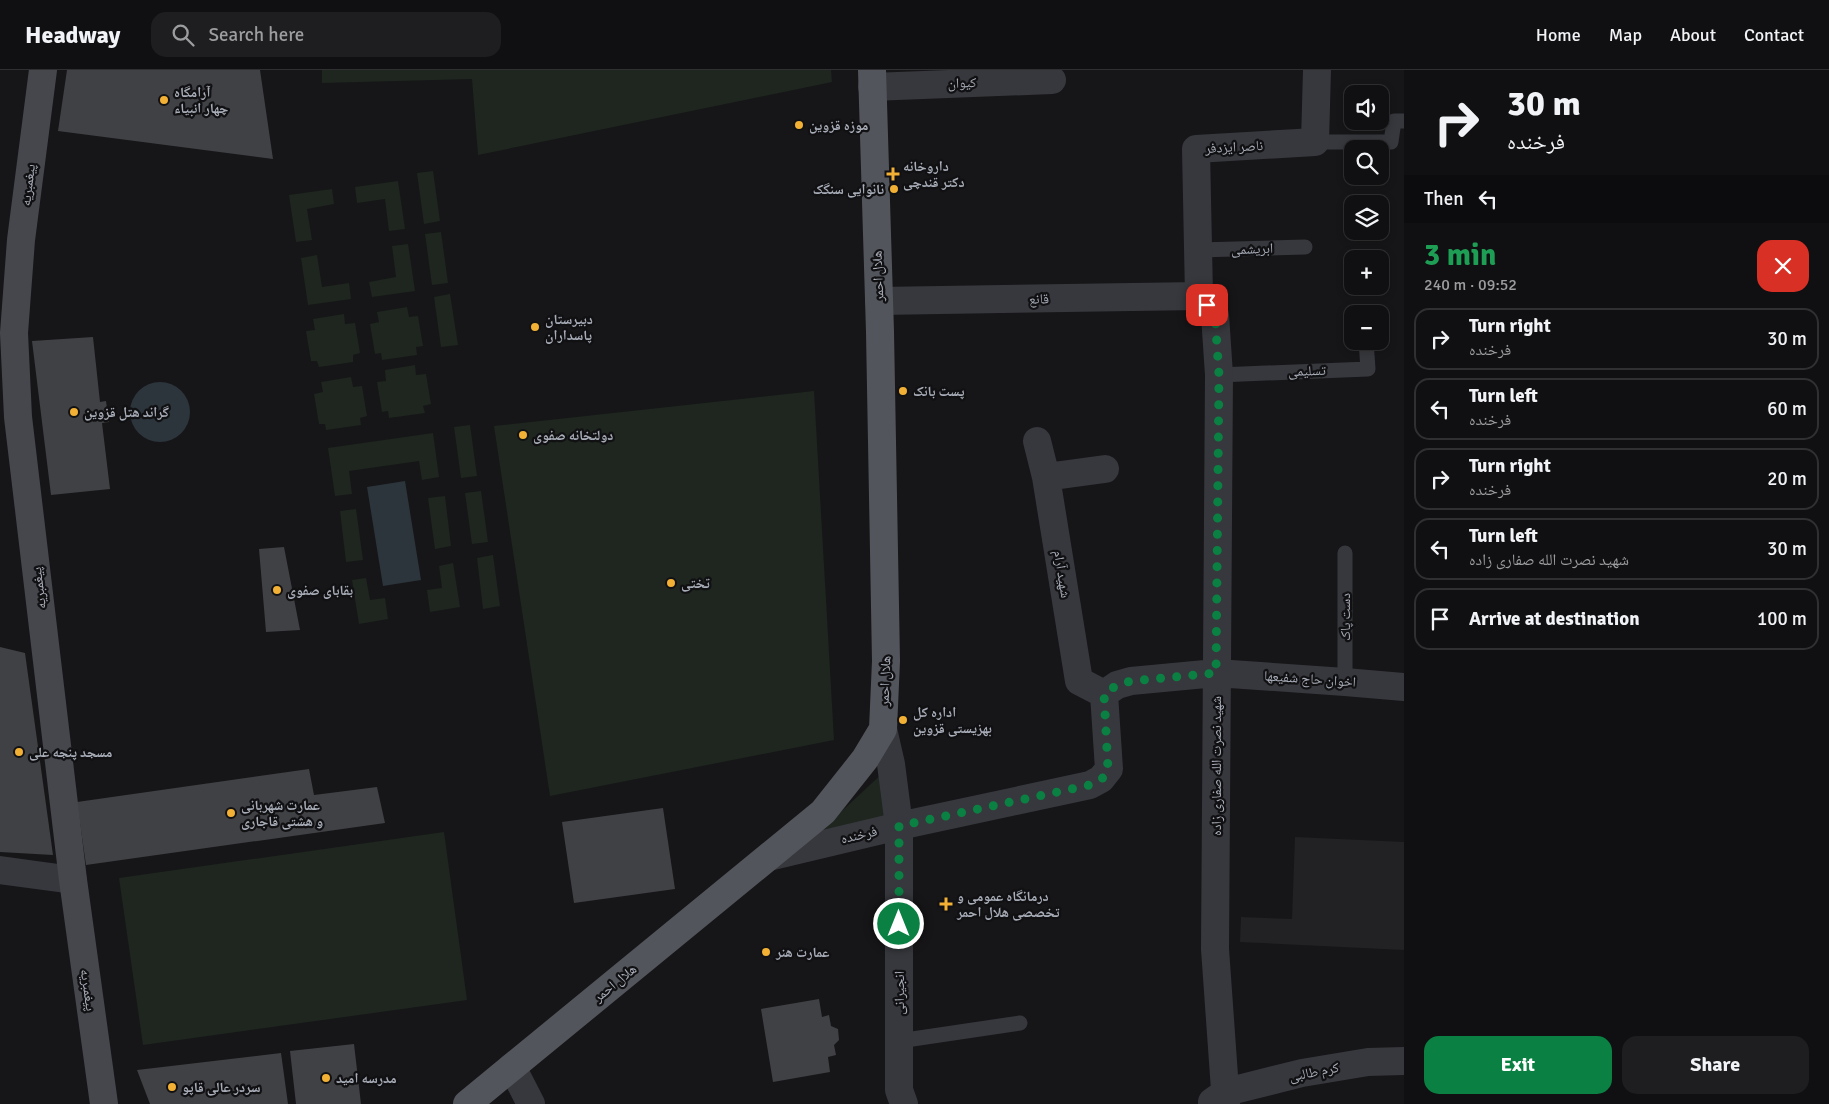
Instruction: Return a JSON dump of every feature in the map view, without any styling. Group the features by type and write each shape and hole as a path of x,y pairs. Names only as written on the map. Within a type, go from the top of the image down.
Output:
{"main road":[{"name":"پیغمبریه","path":"43,70 7,333 73,880 104,1104"},
{"name":"هلال احمر","path":"467,1104 823,812 865,759 883,729 886,660 879,301 872,78"}],"street":[{"path":"1315,142 1317,70"},
{"name":"کیوان","path":"872,78 1052,80"},
{"name":"ناصر ایزدفر","path":"1199,296 1196,149 1315,142"},
{"name":"قانع","path":"879,301 1199,296"},
{"name":"شهید نصرت الله صفاری زاده","path":"1199,296 1215,315 1219,375 1215,950 1220,1100"},
{"name":"شهید آرام","path":"1038,441 1046,477 1079,681 1104,694"},
{"path":"1046,477 1105,469"},
{"path":"1104,694 1117,685 1131,681 1216,673"},
{"name":"اخوان حاج شفیعها","path":"1216,673 1404,687"},
{"name":"فرخنده","path":"769,857 899,826 1090,785 1102,779 1108,769 1104,694"},
{"name":"انجیرانی","path":"883,729 891,764 899,826 899,1090 904,1104"},
{"path":"0,870 73,880"},
{"name":"کرم طالبی","path":"1220,1100 1302,1073 1368,1062 1404,1061"},
{"path":"512,1067 531,1104"}],"lane":[{"path":"1315,142 1390,142 1394,121 1404,121"},
{"name":"ابریشمی","path":"1198,250 1305,247"},
{"name":"تسلیمی","path":"1219,375 1368,369 1367,350"},
{"name":"دست پاک","path":"1345,553 1345,682"},
{"path":"899,1041 1020,1023"}],"shaded area":[{"path":"322,70 831,70 832,82 478,155 472,79 322,83"},
{"path":"433,171 440,221 424,224 417,173"},
{"path":"398,181 405,229 389,231 385,199 357,203 355,187"},
{"path":"332,189 334,204 307,209 312,240 296,242 289,195"},
{"path":"441,232 448,283 432,285 425,234"},
{"path":"408,244 415,291 372,297 369,282 396,277 392,246"},
{"path":"317,255 322,287 349,283 351,299 308,305 301,258"},
{"path":"450,294 458,345 441,347 434,297"},
{"path":"407,307 409,317 418,316 423,346 416,347 417,355 382,360 381,353 375,354 370,324 379,322 377,312"},
{"path":"344,314 345,324 355,323 360,353 353,355 353,362 319,367 317,361 311,361 306,331 315,330 313,319"},
{"path":"415,365 416,375 426,374 431,404 423,406 425,413 389,418 388,411 382,412 377,382 386,381 385,370"},
{"path":"351,377 353,387 362,386 367,416 360,418 361,425 326,430 325,424 319,424 314,394 323,392 321,382"},
{"path":"154,382 166,382 177,387 185,395 190,406 188,424 177,437 166,442 154,442 143,437 135,429 130,418 130,406 135,395 143,387"},
{"name":"تختی","path":"814,391 834,740 550,796 494,426"},
{"path":"470,425 477,476 461,478 454,427"},
{"path":"433,433 439,477 422,480 419,461 349,471 352,494 335,496 328,448"},
{"path":"405,481 421,580 383,586 367,487"},
{"path":"481,491 488,542 472,544 465,493"},
{"path":"445,496 451,546 435,549 428,498"},
{"path":"356,509 363,560 346,562 340,511"},
{"path":"493,555 500,606 483,609 477,558"},
{"path":"453,563 460,607 430,612 427,590 442,588 439,566"},
{"path":"366,578 370,600 385,598 388,619 359,624 352,580"},
{"path":"886,770 890,805 882,819 816,835"},
{"path":"444,832 467,1000 143,1045 119,878"},
{"path":"1295,837 1404,842 1404,950 1240,942 1241,917 1292,919"}],"building":[{"name":"آرامگاه چهار انبیاء","path":"67,70 260,70 273,159 58,131"},
{"name":"گراند هتل قزوین","path":"93,337 100,402 106,401 109,422 102,423 110,489 51,495 32,341"},
{"name":"بقابای صفوی","path":"284,547 300,630 266,632 259,549"},
{"name":"مسجد پنجه علی","path":"0,647 25,653 53,855 0,852"},
{"name":"عمارت شهربانی و هشتی قاجاری","path":"309,769 314,795 377,787 385,823 86,865 77,802"},
{"path":"663,808 675,889 574,903 562,822"},
{"name":"عمارت هنر","path":"819,999 822,1017 829,1015 831,1026 838,1029 839,1040 834,1045 836,1055 828,1057 830,1072 773,1082 761,1009"},
{"name":"مدرسه امید","path":"354,1044 361,1104 296,1104 290,1051"},
{"path":"281,1053 288,1104 150,1104 137,1070"}],"place":[{"name":"آرامگاه چهار انبیاء","path":"164,100"},
{"name":"موزه قزوین","path":"799,125"},
{"name":"داروخانه دکتر قندچی","path":"893,174"},
{"name":"نانوایی سنگک","path":"894,189"},
{"name":"دبیرستان پاسداران","path":"535,327"},
{"name":"پست بانک","path":"903,391"},
{"name":"گراند هتل قزوین","path":"74,412"},
{"name":"دولتخانه صفوی","path":"523,435"},
{"name":"تختی","path":"671,583"},
{"name":"بقابای صفوی","path":"277,590"},
{"name":"اداره کل بهزیستی قزوین","path":"903,720"},
{"name":"مسجد پنجه علی","path":"19,752"},
{"name":"عمارت شهربانی و هشتی قاجاری","path":"231,813"},
{"name":"درمانگاه عمومی و تخصصی هلال احمر","path":"946,904"},
{"name":"عمارت هنر","path":"766,952"},
{"name":"مدرسه امید","path":"326,1078"},
{"name":"سردر عالی قاپو","path":"172,1087"}],"route":[{"path":"899,924 899,826 1090,785 1102,779 1108,769 1104,694 1117,685 1131,681 1216,673 1219,375 1215,315 1207,305"}]}
